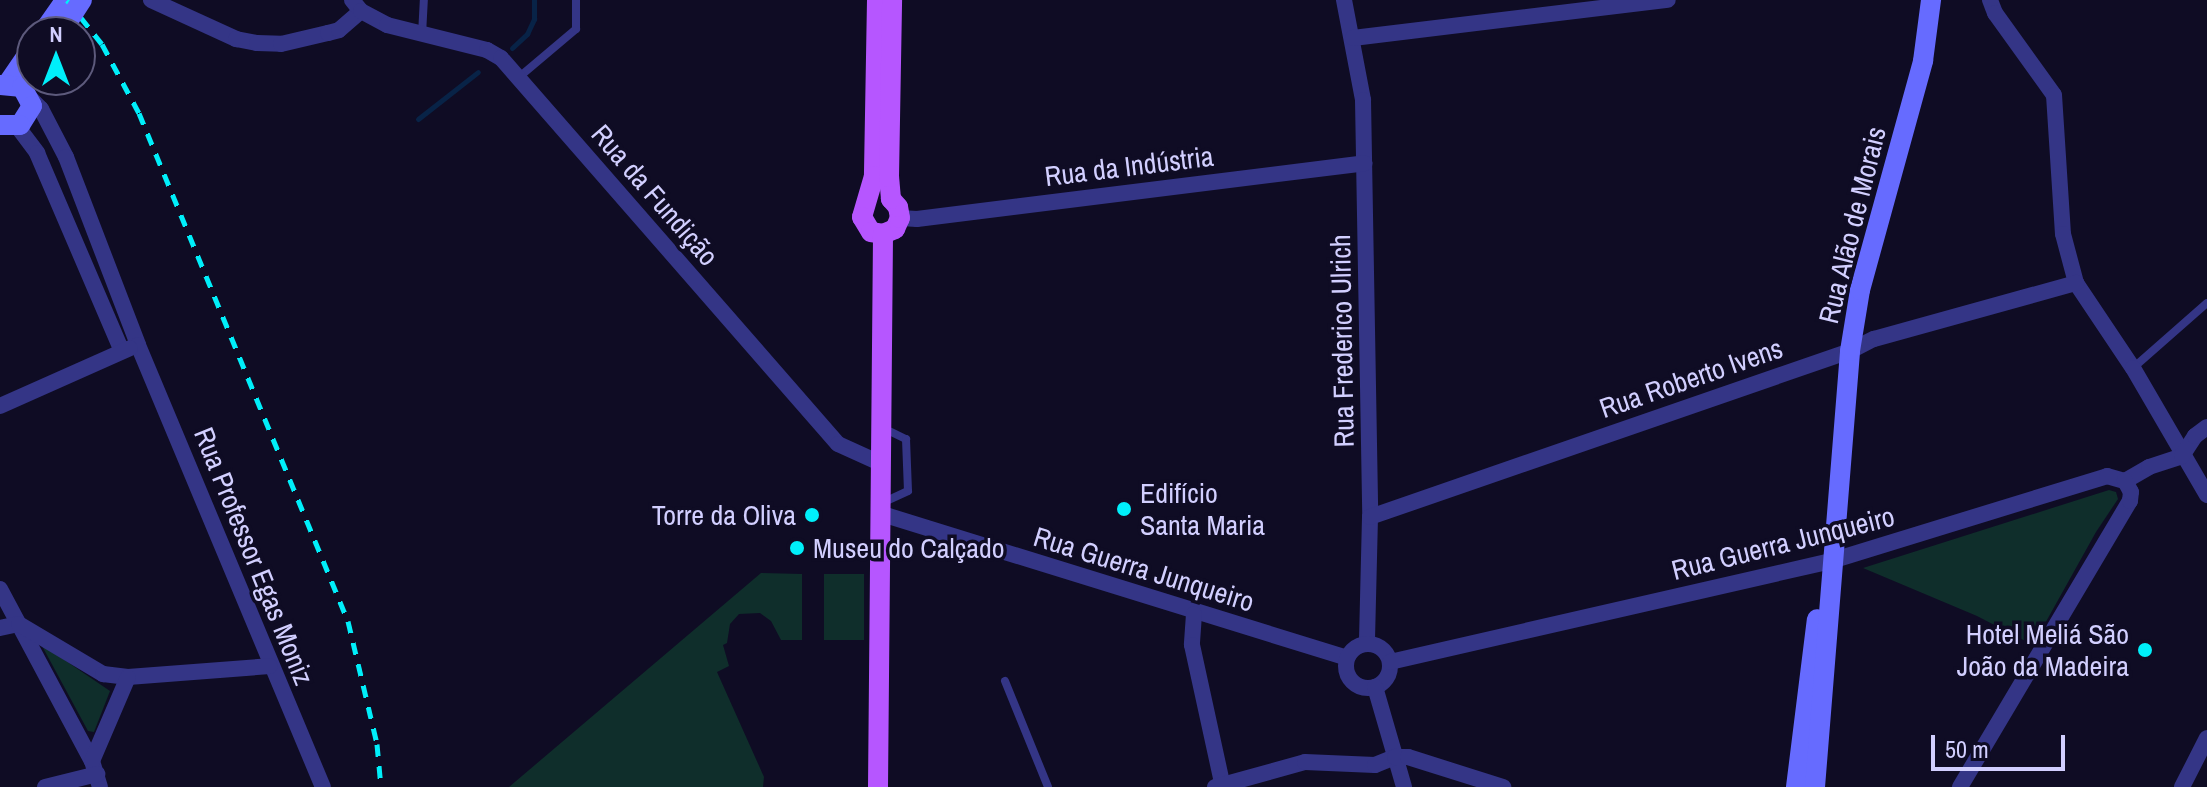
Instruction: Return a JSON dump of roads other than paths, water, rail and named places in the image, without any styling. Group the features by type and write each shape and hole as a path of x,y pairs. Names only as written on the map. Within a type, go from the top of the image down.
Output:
{"main road":[{"path":"877,0 874,176 869,201 863,211 864,223 871,232 883,234 895,229 892,0"},
{"path":"869,201 880,197 895,208"},
{"path":"878,787 883,234"}],"street":[{"path":"63,16 82,0"},
{"path":"151,0 236,39 257,43 290,43 339,30 356,5"},
{"name":"Rua Frederico Ulrich","path":"1344,0 1363,100 1370,517 1367,644"},
{"path":"1353,38 1668,0"},
{"name":"Rua Alão de Morais","path":"1815,787 1850,351 1860,290 1923,61 1931,0"},
{"path":"1990,0 1995,13 2054,95 2063,234 2076,283 2133,368 2207,495"},
{"name":"Rua da Fundição","path":"356,5 387,25 487,50 501,58 838,444 880,463"},
{"path":"6,127 30,114 23,96"},
{"name":"Rua Professor Egas Moniz","path":"29,96 41,109 66,157 130,348"},
{"name":"Rua Professor Egas Moniz","path":"6,127 37,153 130,348 323,787"},
{"name":"Rua da Indústria","path":"895,208 917,219 1365,163"},
{"name":"Rua Roberto Ivens","path":"1370,517 1850,351 1874,339 2076,283"},
{"path":"0,406 130,348"},
{"path":"2182,456 2195,436 2207,427"},
{"name":"Rua Guerra Junqueiro","path":"1390,662 1831,561 2107,476 2125,481 2149,467 2182,456"},
{"path":"1960,787 2130,501 2131,492 2125,481"},
{"name":"Rua Guerra Junqueiro","path":"879,508 1194,614 1347,658"},
{"name":"Rua Alão de Morais","path":"1796,787 1822,584 1831,561"},
{"path":"0,589 97,774"},
{"path":"1194,614 1192,645 1220,786 1305,762 1375,765 1395,757 1408,757 1503,787"},
{"path":"0,628 19,624 103,674 128,677 270,666"},
{"path":"1367,644 1384,651 1390,662 1385,680 1375,687 1362,688 1351,682 1346,670 1347,658 1355,648 1367,644"},
{"path":"97,774 128,677"},
{"path":"1375,687 1404,787"},
{"path":"2182,787 2207,738"},
{"path":"45,787 97,774"}],"lane":[{"path":"422,35 424,0"},
{"path":"518,78 576,29 576,0"},
{"path":"2133,368 2207,303"},
{"path":"879,508 908,491 906,439 881,427"},
{"path":"1005,681 1048,787"}],"waterway":[{"path":"512,48 527,34 534,19 534,0"},
{"path":"418,119 478,72"}],"railway":[{"path":"67,0 102,44 139,113 348,621 377,744 381,787"}],"place":[{"name":"Edifício Santa Maria","path":"1124,509"},
{"name":"Torre da Oliva","path":"812,515"},
{"name":"Museu do Calçado","path":"797,548"},
{"name":"Hotel Meliá São João da Madeira","path":"2145,650"}]}
